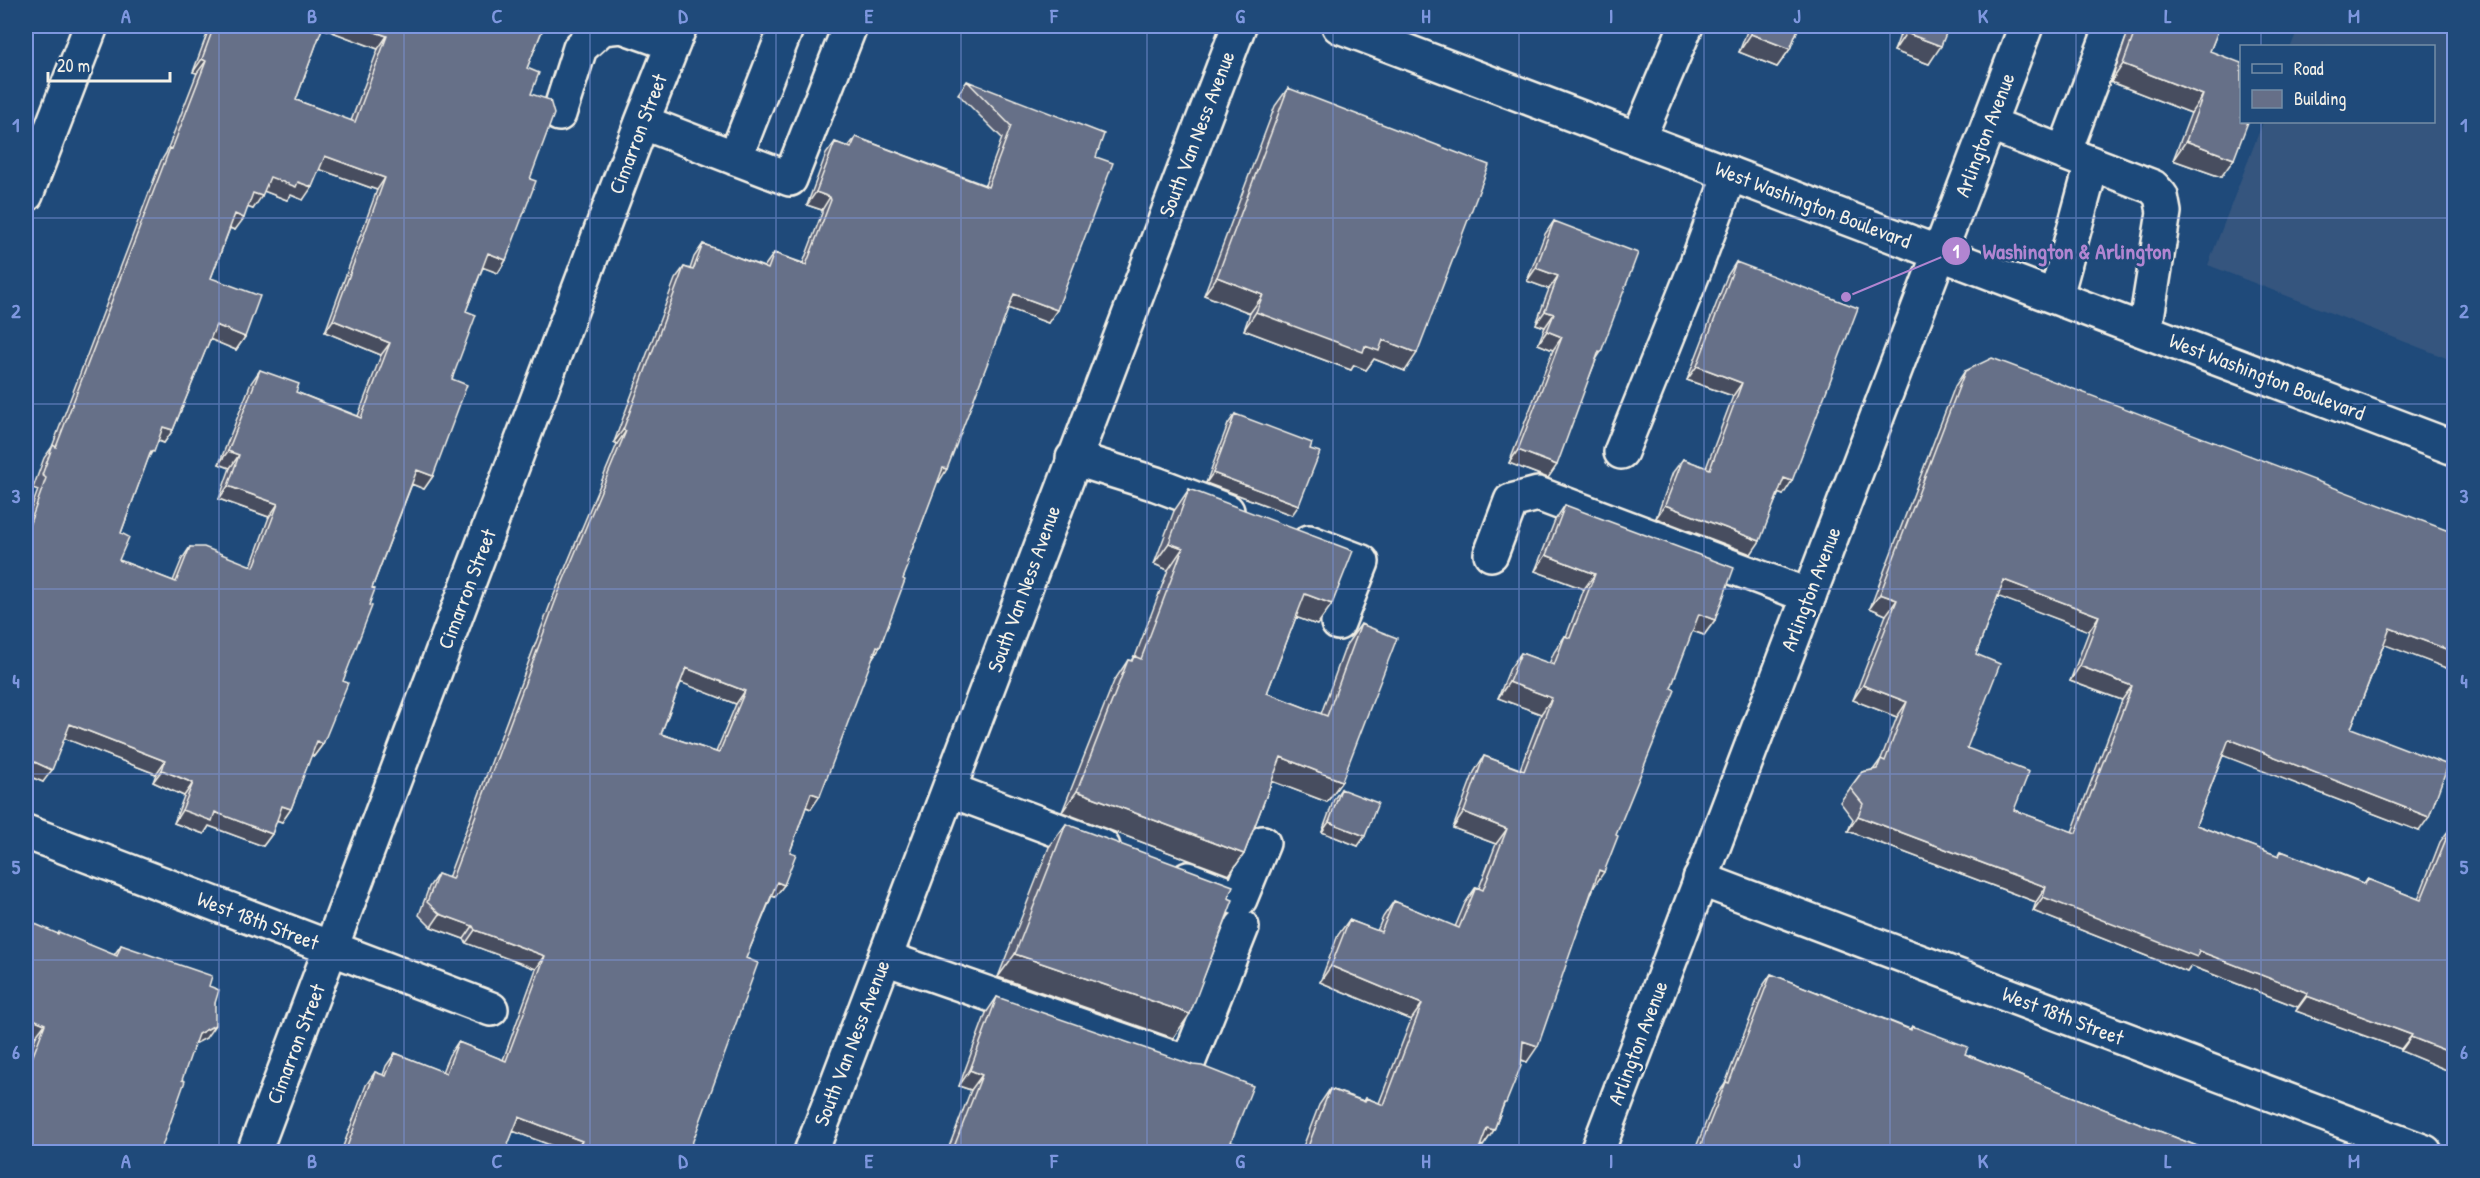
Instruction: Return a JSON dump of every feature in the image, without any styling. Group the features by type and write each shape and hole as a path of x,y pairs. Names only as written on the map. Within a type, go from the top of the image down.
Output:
{"street":[{"path":"26,195 90,26"},
{"path":"559,114 580,48 602,28 622,26 676,35"},
{"path":"735,158 787,26"},
{"path":"642,122 790,179 850,26"},
{"name":"South Van Ness Avenue","path":"811,1152 1239,26"},
{"name":"West Washington Boulevard","path":"1339,26 2454,448"},
{"path":"1638,139 1686,26"},
{"name":"Arlington Avenue","path":"1597,1152 2026,26"},
{"path":"2056,296 2078,158 2112,26"},
{"name":"Cimarron Street","path":"254,1152 676,35"},
{"path":"1989,124 2153,187 2161,196 2164,212 2145,330"},
{"path":"1621,452 1694,271 1730,174"},
{"path":"1073,458 1156,484 1253,521"},
{"path":"1491,554 1511,501 1538,494 1809,596"},
{"path":"1286,533 1362,562 1338,623"},
{"path":"950,790 1126,856"},
{"name":"West 18th Street","path":"26,832 491,1009"},
{"path":"1158,868 1240,899 1263,843"},
{"name":"West 18th Street","path":"1700,879 2425,1152"},
{"path":"885,958 1188,1063 1242,927"}],"shaded area":[{"path":"2299,26 2454,26 2454,361 2208,265 2263,123 2435,123 2435,45 2291,45"}],"building":[{"path":"214,26 323,26 296,100 355,122 387,36 358,26 544,26 527,68 539,73 531,94 550,100 554,114 530,179 536,181 506,260 488,253 466,311 476,315 452,379 467,385 433,476 417,470 372,588 375,589 369,605 372,606 343,681 348,683 323,744 317,741 291,809 282,806 272,834 215,812 212,821 182,810 193,783 162,770 165,761 70,724 52,770 26,758 26,534 46,478 42,475 53,445 56,447 170,148 172,149 206,61 202,59","holes":["325,156 385,178 333,320 390,343 361,418 296,392 299,384 260,370 228,451 239,455 228,486 278,504 254,567 204,547 190,547 176,582 119,560 129,537 121,533 151,451 154,452 163,427 173,430 216,325 245,337 260,296 211,278 235,214 244,218 253,193 262,196 270,177 296,187 298,182 312,187"]},
{"path":"1754,26 1799,26 1790,49 1751,34"},
{"path":"1909,26 1949,26 1941,46 1906,33"},
{"path":"2137,26 2220,26 2210,51 2240,63 2240,123 2248,123 2234,159 2186,141 2203,95 2123,64"},
{"path":"967,81 1104,134 1096,157 1113,163 1057,310 1014,294 947,469 943,468 907,563 909,564 903,579 905,580 880,647 877,646 820,796 811,793 790,852 796,854 784,885 777,882 746,958 758,963 689,1152 577,1152 582,1141 519,1117 505,1152 345,1152 375,1072 386,1076 395,1053 446,1073 458,1042 506,1061 545,956 475,930 473,926 440,914 427,902 438,874 452,879 560,589 626,431 623,430 684,267 693,270 703,244 768,269 774,253 806,265 831,200 830,197 816,192 835,142 851,148 856,137 988,187 1011,126","holes":["686,668 745,691 719,753 661,734"]},
{"path":"1288,88 1489,165 1417,353 1383,340 1379,351 1365,346 1363,352 1256,312 1263,295 1217,277"},
{"path":"1554,221 1638,253 1557,465 1518,450 1562,337 1547,331 1554,314 1545,311 1558,276 1536,268"},
{"path":"1736,262 1858,308 1792,481 1784,478 1760,541 1665,505 1683,459 1710,469 1742,383 1697,366"},
{"path":"1992,358 2454,533 2454,652 2390,628 2351,728 2448,765 2429,817 2229,739 2196,825 2279,856 2281,851 2365,884 2367,879 2421,900 2451,827 2454,829 2454,1054 2411,1037 2412,1035 2307,996 2308,993 2199,951 2197,957 2043,897 2046,887 1858,816 1863,804 1850,788 1862,772 1877,769 1881,759 1885,761 1907,702 1863,685 1897,600 1880,594 1965,371","holes":["2004,580 2099,616 2080,666 2132,686 2076,833 2014,810 2029,772 1967,748 2000,664 1976,654"]},
{"path":"1235,414 1312,443 1310,449 1320,452 1299,505 1213,473"},
{"path":"1189,489 1353,551 1332,604 1305,594 1267,693 1327,716 1361,624 1397,638 1342,781 1281,757 1244,854 1077,791 1128,660 1132,661 1134,656 1141,659 1183,548 1169,543"},
{"path":"1565,505 1734,568 1715,620 1699,614 1671,688 1675,690 1616,835 1618,836 1604,872 1599,870 1538,1046 1523,1041 1521,1066 1506,1103 1504,1103 1494,1130 1487,1128 1478,1152 1306,1152 1330,1089 1365,1102 1366,1098 1384,1105 1422,1004 1331,966 1349,920 1381,932 1394,901 1459,928 1476,887 1483,890 1507,829 1464,812 1484,756 1524,771 1552,698 1509,682 1521,653 1554,665 1565,636 1570,638 1595,574 1546,555"},
{"path":"1341,789 1378,803 1365,836 1329,822"},
{"path":"1066,824 1233,886 1228,898 1233,900 1190,1014 1015,954"},
{"path":"26,920 117,956 121,945 212,976 209,986 219,990 215,1003 215,1025 198,1034 182,1080 185,1081 160,1152 26,1152 26,1074 45,1024 26,1016"},
{"path":"1771,974 1911,1030 1912,1026 1968,1047 1965,1054 2212,1152 1698,1152 1726,1082 1729,1083"},
{"path":"997,997 1193,1065 1202,1066 1253,1086 1231,1142 1258,1152 952,1152 982,1075 970,1070"}],"place":[{"name":"Washington & Arlington","path":"1846,297"}]}
